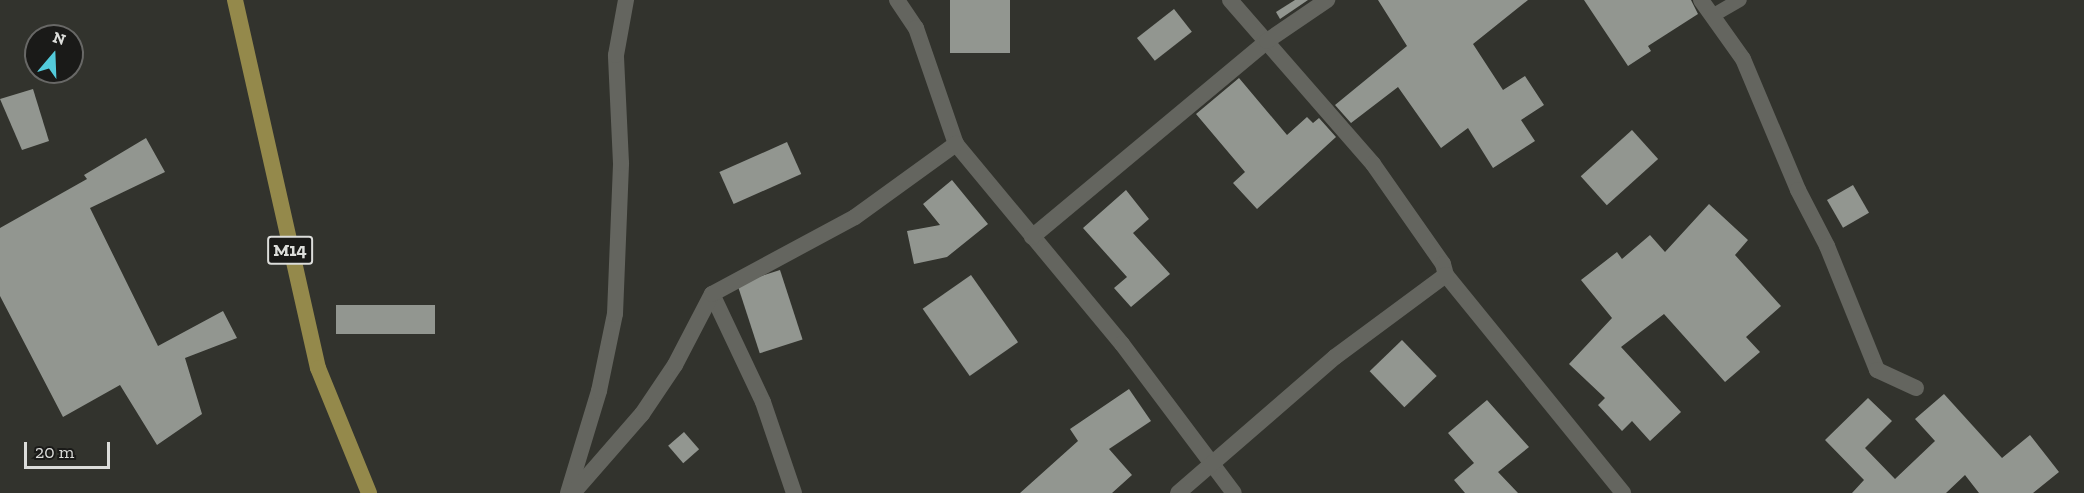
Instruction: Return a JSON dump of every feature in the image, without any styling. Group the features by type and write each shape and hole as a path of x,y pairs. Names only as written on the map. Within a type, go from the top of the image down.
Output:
{"main road":[{"name":"M14","path":"235,0 318,368 369,493"}],"street":[{"path":"568,493 599,391 615,314 621,163 616,55 626,0"},
{"path":"897,0 916,28 956,144 1122,344 1234,493"},
{"path":"1230,0 1373,164 1443,264 1446,275 1623,493"},
{"path":"1032,237 1267,41 1327,0"},
{"path":"1701,0 1743,59 1798,190 1827,246 1877,370 1916,388"},
{"path":"573,493 642,414 675,365 712,294 855,217 956,144"},
{"path":"1178,493 1335,357 1446,275"},
{"path":"712,294 764,402 794,493"}],"lane":[{"path":"1712,16 1740,0"}],"building":[{"path":"950,0 1010,0 1010,53 950,53"},
{"path":"1295,0 1308,0 1280,19 1276,12"},
{"path":"1378,0 1528,0 1473,44 1503,90 1525,76 1544,105 1521,120 1535,141 1493,168 1468,128 1441,148 1398,87 1351,123 1335,105 1407,46"},
{"path":"1584,0 1691,0 1698,14 1648,46 1651,51 1628,66"},
{"path":"1174,9 1192,32 1155,61 1137,38"},
{"path":"1239,78 1287,135 1307,117 1313,123 1319,118 1336,137 1257,209 1233,183 1245,172 1196,114"},
{"path":"33,89 49,141 22,150 0,99"},
{"path":"1632,130 1658,159 1607,205 1581,176"},
{"path":"146,138 165,172 90,208 158,346 223,311 237,338 185,358 202,414 157,445 120,385 63,417 0,296 0,228 87,179 84,175"},
{"path":"787,142 801,174 734,204 719,172"},
{"path":"952,180 988,224 947,257 914,264 907,231 940,225 923,204"},
{"path":"1853,185 1869,213 1843,228 1827,200"},
{"path":"1126,190 1149,219 1133,233 1170,274 1131,307 1114,288 1127,277 1083,228"},
{"path":"1709,204 1748,240 1735,255 1781,306 1746,337 1760,352 1725,382 1664,314 1621,347 1681,412 1650,441 1632,421 1622,431 1598,405 1605,398 1569,364 1612,318 1581,280 1617,252 1622,259 1650,235 1665,252"},
{"path":"780,270 803,339 760,353 737,284"},
{"path":"971,275 1018,342 970,376 923,309"},
{"path":"336,305 435,305 435,334 336,334"},
{"path":"1402,340 1437,376 1404,407 1370,371"},
{"path":"1129,389 1151,421 1109,449 1132,475 1112,493 1020,493 1078,441 1070,429"},
{"path":"1944,394 2002,458 2030,435 2059,472 2033,493 1979,493 1965,475 1946,493 1852,493 1864,480 1825,440 1868,398 1892,421 1865,448 1895,479 1935,441 1915,419"},
{"path":"1487,400 1529,447 1498,472 1518,493 1465,493 1454,480 1474,463 1448,433"},
{"path":"684,432 699,449 683,463 668,446"}]}
